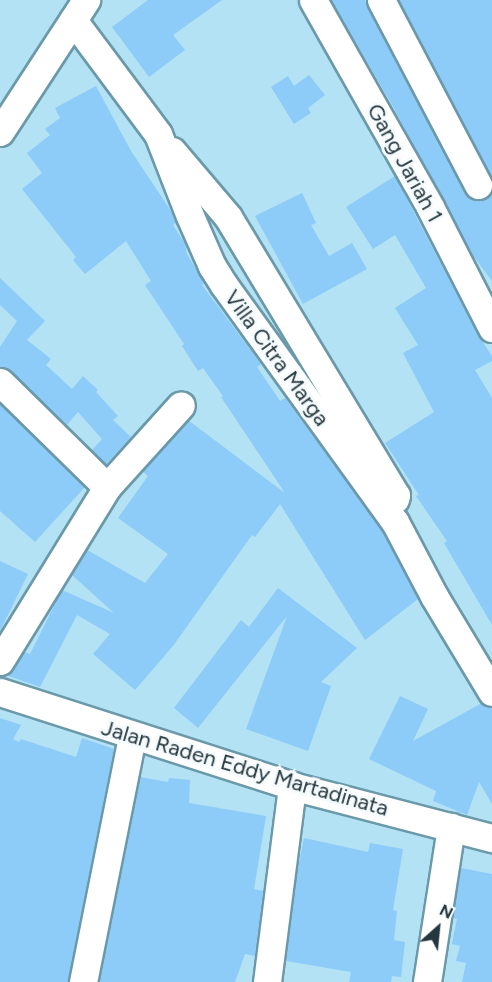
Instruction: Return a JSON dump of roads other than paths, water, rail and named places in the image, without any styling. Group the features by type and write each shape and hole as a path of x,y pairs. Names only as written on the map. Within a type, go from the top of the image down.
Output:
{"street":[{"name":"Gang Jariah 1","path":"313,0 430,207 492,328"},
{"path":"381,0 478,185"},
{"path":"0,132 80,10"},
{"name":"Villa Citra Marga","path":"80,10 158,134 212,266 395,522 434,596 492,692"},
{"path":"158,134 228,217 396,495 395,522"},
{"path":"212,266 246,247"},
{"path":"0,382 107,487"},
{"path":"0,661 107,487 181,405"},
{"name":"Jalan Raden Eddy Martadinata","path":"0,692 292,786 492,838"},
{"path":"83,982 132,736"},
{"path":"267,982 292,786"},
{"path":"427,982 451,827"}]}
